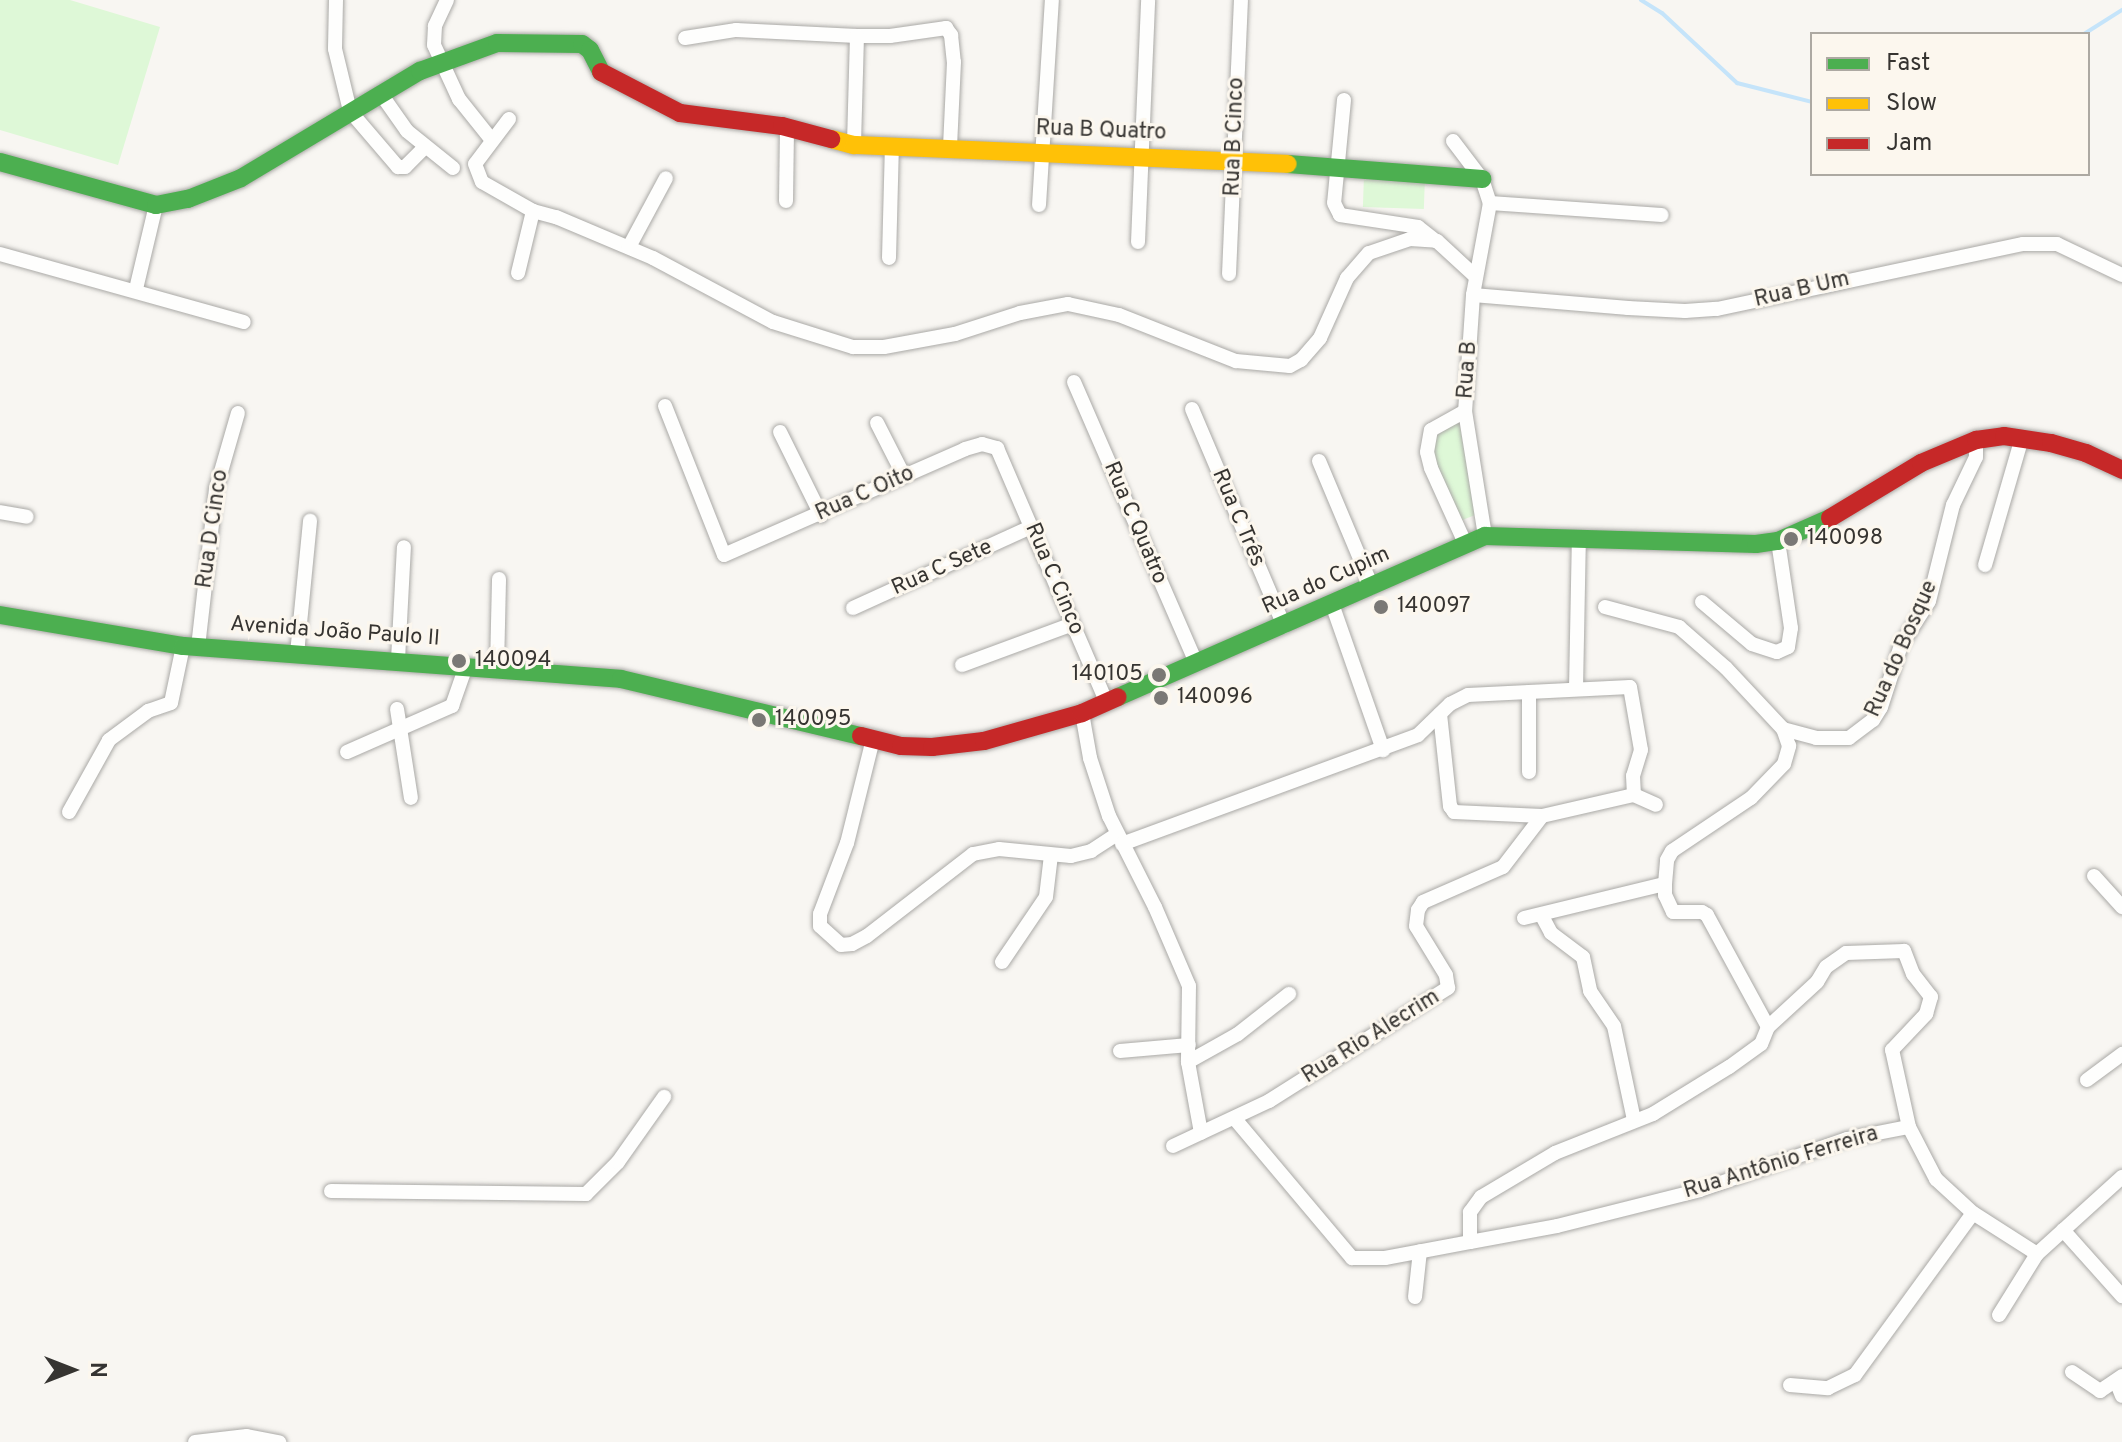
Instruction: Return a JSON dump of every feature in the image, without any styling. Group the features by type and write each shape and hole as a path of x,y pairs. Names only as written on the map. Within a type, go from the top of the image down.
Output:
{"main road":[{"name":"Rua B Quatro","path":"442,63 497,43 582,44 590,50 602,73 680,113 787,127 854,145 1234,160 1482,179"},
{"path":"2,168 156,205 213,192 420,71 442,63"},
{"path":"1781,541 1833,517 1921,463 1976,440 2022,438 2086,453 2122,470"},
{"name":"Rua do Cupim","path":"901,746 984,741 1082,713 1485,536 1756,544 1781,541"},
{"name":"Avenida João Paulo II","path":"0,615 191,647 497,668 648,684 901,746"}],"street":[{"path":"336,0 335,49 350,111 398,167 405,167 424,148"},
{"path":"447,0 435,26 434,45 459,99 491,139"},
{"path":"1039,205 1052,0"},
{"path":"1138,242 1148,0"},
{"name":"Rua B Cinco","path":"1229,274 1241,0"},
{"path":"685,38 736,30 890,36 946,28 951,35 954,62 950,148"},
{"path":"854,145 857,36"},
{"path":"381,94 407,131 424,148 453,168"},
{"path":"1344,100 1334,203 1340,215 1418,227 1476,277"},
{"path":"509,119 475,164 482,182 533,211 556,217 629,247 773,322 853,347 884,347 926,340 1046,306 1082,304 1119,315 1236,361 1290,366 1301,360 1320,338 1358,261 1369,253 1410,239 1437,241"},
{"path":"786,201 787,127"},
{"path":"1453,141 1482,179 1490,203 1662,215"},
{"path":"889,258 892,146"},
{"path":"629,247 666,178"},
{"name":"Rua B","path":"1485,536 1465,411 1473,295 1490,203"},
{"path":"136,289 156,205"},
{"path":"518,273 533,211"},
{"name":"Rua B Um","path":"1473,295 1695,311 2023,244 2057,244 2122,275"},
{"path":"0,254 136,289 244,322"},
{"name":"Rua C Quatro","path":"1074,382 1196,663"},
{"name":"Rua C Oito","path":"665,406 724,555 982,444 997,448 1003,457"},
{"name":"Rua C Três","path":"1192,409 1284,626"},
{"path":"1465,411 1431,430 1427,452 1465,543"},
{"name":"Rua D Cinco","path":"69,812 109,740 148,711 171,703 191,647 216,489 238,413"},
{"path":"877,423 904,476"},
{"path":"780,432 821,515"},
{"path":"1985,565 2022,438"},
{"name":"Rua do Bosque","path":"1783,729 1837,741 1849,738 1873,720 1888,692 1901,645 1929,601 1953,505 1976,457 1976,440"},
{"name":"Rua C Cinco","path":"1003,457 1106,701"},
{"path":"1319,461 1372,587"},
{"path":"0,512 27,517"},
{"path":"297,654 310,521"},
{"name":"Rua C Sete","path":"853,608 1031,527"},
{"path":"1576,689 1579,538"},
{"path":"1702,602 1752,644 1777,652 1788,647 1791,628 1781,541"},
{"path":"398,660 404,547"},
{"path":"497,668 499,579"},
{"path":"1332,604 1383,750"},
{"path":"1605,607 1679,627 1726,668 1783,729 1789,746 1784,764 1751,798 1672,851 1667,860 1665,884 1671,910 1707,915 1768,1027"},
{"path":"962,665 1073,624"},
{"path":"347,752 452,706 466,666"},
{"path":"873,739 847,843 827,893 820,926 841,945 852,944 899,913 973,854 999,849 1051,855 1083,854 1383,750 1418,735 1450,704 1468,695 1625,685 1634,692 1641,750 1633,776 1634,795"},
{"path":"1529,692 1529,772"},
{"path":"397,709 411,798"},
{"path":"1082,713 1095,777 1119,839 1187,979 1191,998 1188,1062 1201,1133"},
{"path":"1440,714 1450,806 1459,813 1542,816 1634,795 1656,805"},
{"name":"Rua Rio Alecrim","path":"1173,1146 1235,1119 1448,988 1446,975 1416,926 1418,910 1423,902 1503,867 1542,816"},
{"path":"1002,962 1046,897 1051,855"},
{"path":"2094,876 2122,907"},
{"path":"1634,1120 1614,1026 1590,991 1583,957 1533,917 1665,884"},
{"path":"1470,1242 1468,1224 1473,1205 1515,1173 1653,1114 1729,1067 1761,1044 1768,1027 1840,956 1871,950 1907,952 1913,974 1929,993 1931,1003 1892,1050 1909,1127"},
{"path":"1188,1062 1238,1034 1289,994"},
{"path":"1120,1051 1189,1045"},
{"path":"2087,1080 2122,1054"},
{"path":"331,1191 586,1194 618,1162 664,1097"},
{"name":"Rua Antônio Ferreira","path":"1235,1119 1352,1258 1385,1258 1557,1226 1700,1190 1847,1139 1909,1127 1936,1179 1973,1213 2037,1254"},
{"path":"1999,1315 2037,1254 2121,1180"},
{"path":"1790,1385 1828,1388 1855,1375 1973,1213"},
{"path":"2063,1230 2122,1296"},
{"path":"1415,1297 1420,1251"},
{"path":"2072,1372 2100,1391 2119,1379 2122,1396"},
{"path":"195,1442 247,1436 279,1442"}],"green space":[{"path":"0,0 70,0 160,27 118,165 0,130"},
{"path":"1364,175 1425,177 1424,209 1363,207"},
{"path":"1459,420 1475,515 1460,521 1431,460 1432,439"}],"waterway":[{"path":"1641,0 1662,13 1737,83 1810,101"},
{"path":"2087,32 2122,10"}],"traffic: fast":[{"path":"0,162 156,205 188,199 241,178 420,71 497,43 582,44 590,50 601,72"},
{"path":"1288,164 1482,179"},
{"path":"1118,697 1485,536 1756,544 1778,541 1830,518"},
{"path":"0,615 183,646 621,679 861,736"}],"traffic: slow":[{"path":"831,139 854,145 1288,164"}],"traffic: jam":[{"path":"601,72 680,113 782,126 831,139"},
{"path":"1830,518 1921,463 1976,440 2004,436 2051,443 2086,453 2122,470"},
{"path":"861,736 901,746 932,747 984,741 1082,713 1118,697"}],"place":[{"name":"140098","path":"1791,539"},
{"name":"140097","path":"1381,607"},
{"name":"140094","path":"459,661"},
{"name":"140105","path":"1159,675"},
{"name":"140096","path":"1161,698"},
{"name":"140095","path":"759,720"}]}
